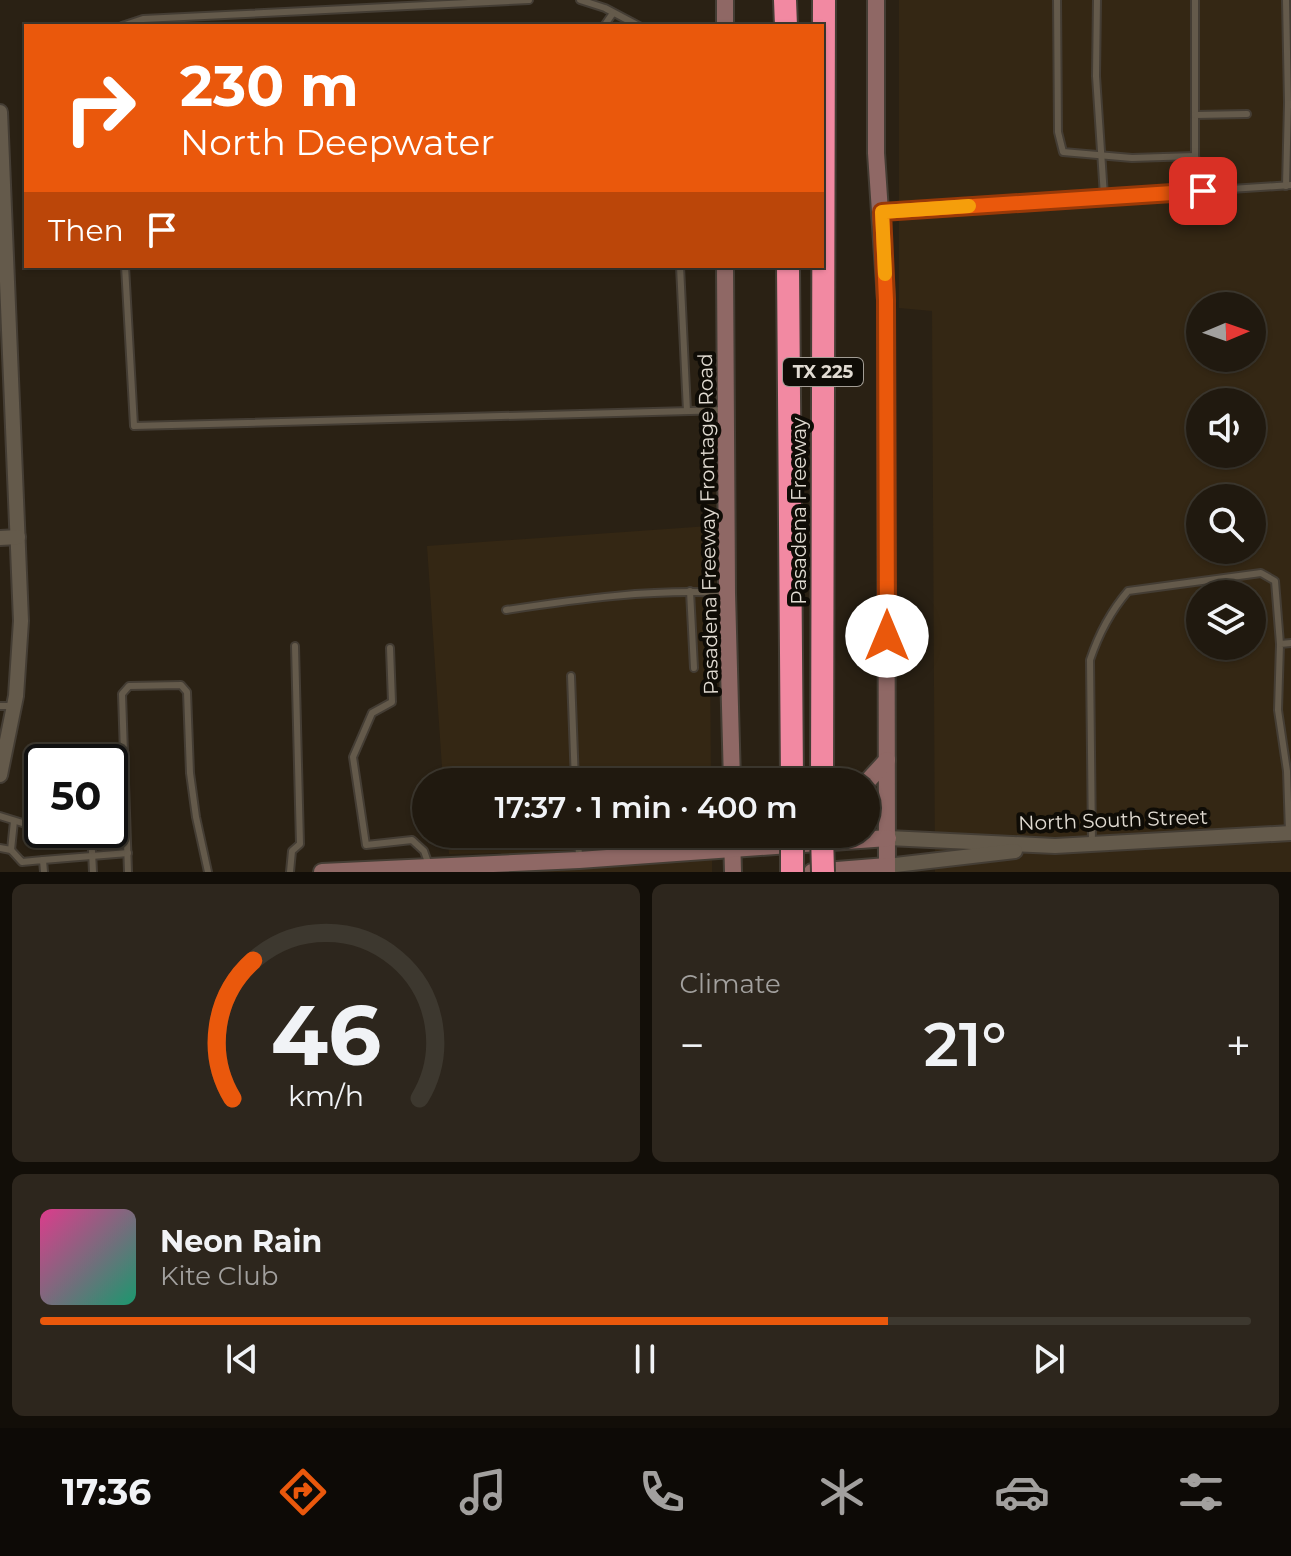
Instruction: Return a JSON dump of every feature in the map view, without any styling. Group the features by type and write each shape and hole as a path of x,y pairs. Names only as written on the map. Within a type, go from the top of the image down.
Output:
{"highway":[{"path":"785,0 786,24"},
{"name":"Pasadena Freeway","path":"824,0 824,24"},
{"name":"Pasadena Freeway","path":"788,268 792,768"},
{"name":"Pasadena Freeway","path":"822,768 823,268"},
{"path":"792,848 792,872"},
{"path":"822,848 823,872"}],"main road":[{"path":"725,0 725,24"},
{"path":"812,872 887,869 886,300 876,153 876,0"},
{"name":"Pasadena Freeway Frontage Road","path":"725,268 727,593 732,768"},
{"path":"880,768 887,760"},
{"path":"880,838 888,838"},
{"path":"322,872 429,865 579,866 689,848"},
{"path":"732,848 733,872"}],"street":[{"path":"0,112 21,621 0,775"},
{"path":"0,538 18,537"},
{"name":"North South Street","path":"888,838 1055,846 1290,833"},
{"path":"887,869 1055,846"}],"lane":[{"path":"128,24 143,19 529,0"},
{"path":"580,0 635,24"},
{"path":"1057,0 1058,132 1063,152 1132,158 1195,156"},
{"path":"1097,0 1096,76 1104,196"},
{"path":"1195,0 1195,156 1203,191"},
{"path":"882,212 1289,186 1286,0"},
{"path":"605,24 613,13"},
{"path":"183,17 183,24"},
{"path":"1195,115 1247,114"},
{"path":"125,268 134,426 726,410"},
{"path":"680,268 687,411"},
{"path":"1092,844 1090,660 1099,632 1115,606 1128,591 1261,573 1275,581 1280,644 1278,710 1287,771 1290,833"},
{"path":"690,591 694,668"},
{"path":"506,610 598,596 690,591 727,593"},
{"path":"1280,644 1291,643"},
{"path":"290,872 292,851 300,844 295,646"},
{"path":"390,648 392,702 372,713 353,757 366,845 412,840 424,851 429,865"},
{"path":"571,676 574,768"},
{"path":"128,872 122,694 129,686 181,685 187,692 190,773 208,872"},
{"path":"0,816 24,824"},
{"path":"11,850 14,821"},
{"path":"0,848 11,850 22,862 128,853"},
{"path":"92,848 93,872"},
{"path":"43,860 44,872"}],"shaded area":[{"path":"899,0 1291,0 1291,872 935,872 932,311 899,308"},
{"path":"709,526 711,768 442,768 427,546"},
{"path":"448,848 712,848 712,872 503,872 501,853 449,854"}],"slow traffic":[{"path":"885,274 882,212 969,206"}],"route":[{"path":"887,636 886,300 882,212 1203,191"}]}
